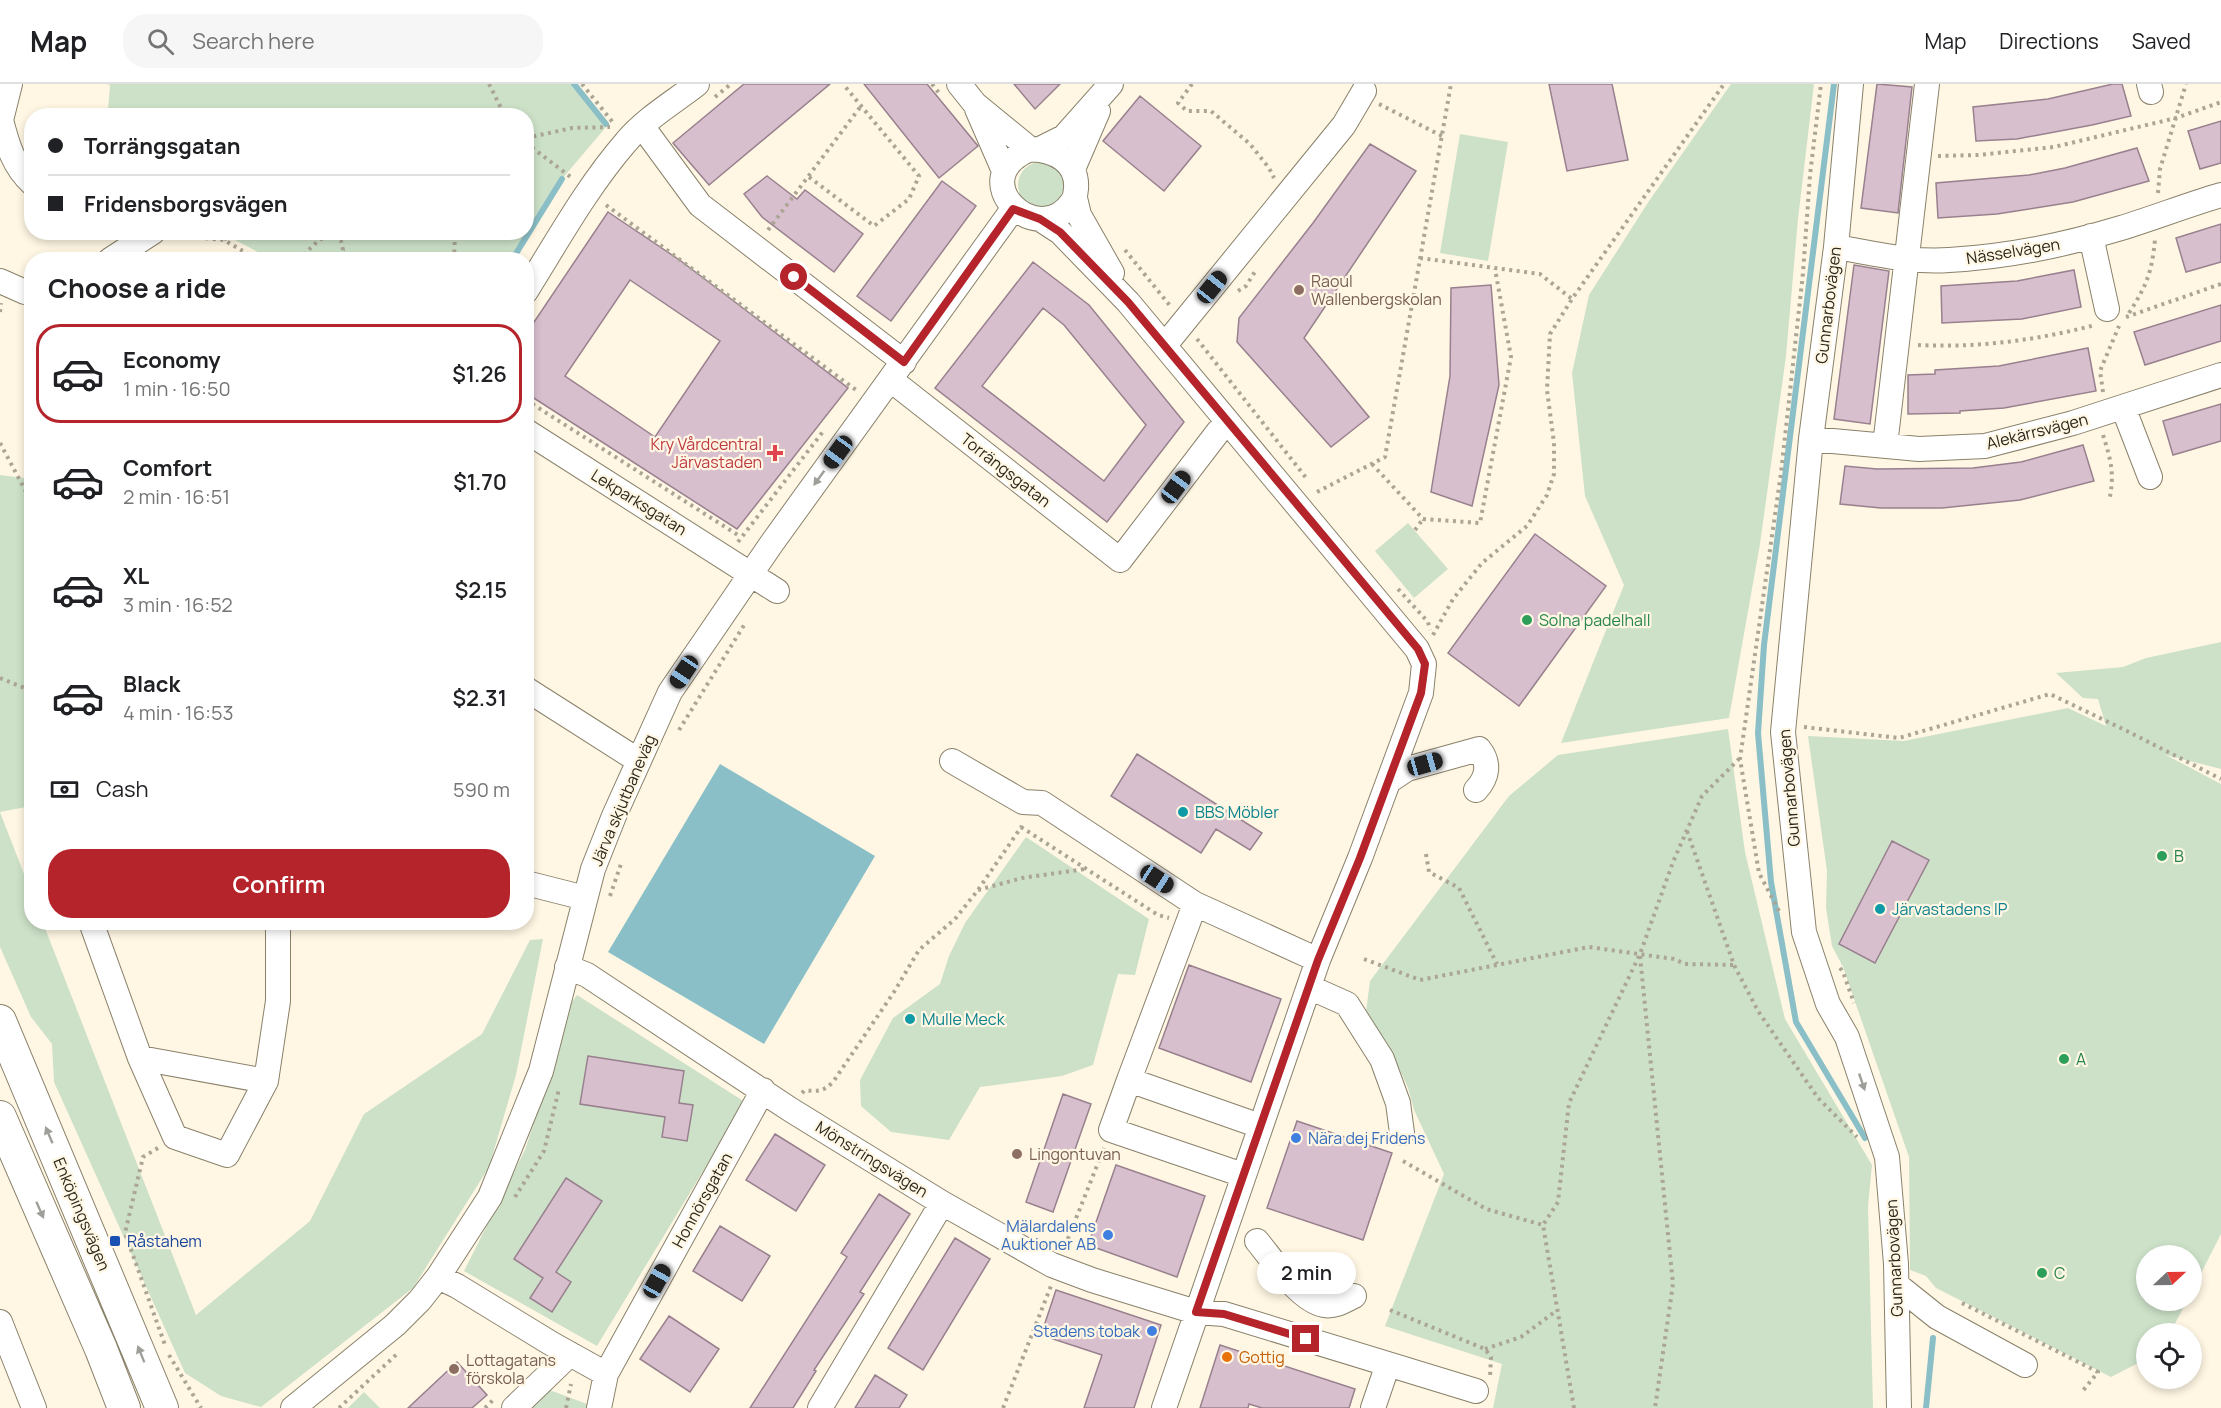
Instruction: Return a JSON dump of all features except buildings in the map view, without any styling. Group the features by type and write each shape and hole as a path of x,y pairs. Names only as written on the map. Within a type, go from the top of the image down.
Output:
{"main road":[{"name":"Enköpingsvägen","path":"0,1021 162,1408"},
{"path":"0,1118 101,1349 124,1408"}],"street":[{"path":"10,84 0,122 9,150 24,176"},
{"path":"959,84 975,104 1035,149 1059,156 1073,152"},
{"name":"Gunnarbovägen","path":"1851,84 1836,247 1811,439 1783,732 1804,932 1828,1004 1850,1021 1887,1157 1896,1275 1899,1408"},
{"path":"1886,437 1927,84"},
{"path":"1110,86 1073,152 1077,181 1075,198 1079,215 1128,302"},
{"path":"534,278 589,191 627,140 642,126 706,91"},
{"path":"1165,345 1368,96"},
{"path":"975,104 1004,171"},
{"name":"Torrängsgatan","path":"642,126 700,205 1120,560 1218,432"},
{"path":"1073,152 1035,149 1016,155 1004,171 1002,178 1003,191 1013,209 1040,219 1060,232 1128,302 1418,649 1425,664 1421,693 1360,858 1318,960 1164,1408"},
{"name":"Nässelvägen","path":"1836,247 1908,259 1948,260 2038,250 2121,228 2221,195"},
{"path":"1040,219 1052,218 1062,213 1075,198"},
{"name":"Järva skjutbaneväg","path":"293,1408 395,1325 438,1277 490,1197 541,1071 593,869 670,692 766,584 898,371 1013,209"},
{"path":"2091,236 2112,317"},
{"path":"122,252 141,240"},
{"path":"0,281 24,291"},
{"name":"Alekärrsvägen","path":"1811,439 1919,448 1985,446 2073,423 2221,375"},
{"path":"2112,410 2150,477"},
{"name":"Lekparksgatan","path":"534,436 766,584"},
{"path":"534,694 639,761"},
{"path":"1389,781 1407,769 1479,749 1485,756 1488,766 1483,783 1476,790"},
{"path":"952,761 1023,802 1042,803 1195,904 1318,960"},
{"path":"534,885 585,898"},
{"path":"1195,904 1111,1130 1243,1174"},
{"path":"94,930 140,1058 176,1137 227,1155 266,1081 278,1001 278,930"},
{"name":"Mönstringsvägen","path":"567,967 587,975 791,1110 942,1203 1062,1257 1092,1280 1196,1312 1224,1314 1476,1391"},
{"path":"1309,987 1347,1004 1382,1059 1398,1103 1402,1133"},
{"path":"140,1058 266,1081"},
{"path":"1129,1080 1260,1126"},
{"name":"Honnörsgatan","path":"598,1408 606,1374 763,1090"},
{"path":"820,1408 942,1203"},
{"path":"1257,1241 1307,1298 1323,1305 1339,1305 1354,1296"},
{"path":"1896,1275 1937,1317 2025,1365"},
{"path":"438,1277 457,1286 571,1366 606,1374"},
{"path":"0,1322 32,1408"},
{"path":"1373,1408 1388,1364"},
{"path":"514,1408 571,1366"}],"path":[{"path":"489,84 502,108"},
{"path":"534,136 572,128 616,126 582,84"},
{"path":"706,91 730,84"},
{"path":"809,177 874,226 909,199 919,177 843,84"},
{"path":"1192,84 1178,103 1187,111 1211,111 1237,131 1269,168 1284,197"},
{"path":"1317,492 1385,457 1451,84"},
{"path":"1432,636 1453,599 1482,563 1527,526 1547,495 1554,474 1554,443 1547,390 1550,334 1572,299 1724,84"},
{"path":"2159,214 2160,169 2186,84"},
{"path":"1368,96 1442,136"},
{"path":"1919,156 1978,155 2054,147 2176,118 2221,102"},
{"path":"764,235 861,106"},
{"path":"534,149 856,390"},
{"path":"224,240 242,252"},
{"path":"306,252 319,240"},
{"path":"1124,248 1323,500"},
{"path":"1420,258 1540,274 1572,299"},
{"path":"1372,464 1423,519 1480,523 1511,357 1495,269"},
{"path":"1897,344 1927,346 2038,338 2221,284"},
{"path":"534,405 741,537"},
{"path":"2109,501 2113,485 2112,463 2101,431 2112,410"},
{"path":"0,443 24,488"},
{"path":"1415,530 1423,519"},
{"path":"675,736 766,584"},
{"path":"0,678 24,688"},
{"path":"1802,737 1801,726 1899,738 2050,694 2221,779"},
{"path":"1573,1408 1543,1225 1558,1202 1569,1103 1640,954 1673,862 1702,796 1740,759"},
{"path":"791,1110 805,1090 818,1092 833,1082 894,992 919,950 955,919 1042,803"},
{"path":"1022,827 1158,915"},
{"path":"1687,831 1734,965 1758,1011 1818,1098 1862,1141 1884,1148"},
{"path":"610,898 624,853"},
{"path":"1426,854 1429,872 1459,888 1497,964"},
{"path":"978,890 1022,878 1085,868"},
{"path":"1364,959 1420,980 1590,947 1674,959 1685,964 1734,965"},
{"path":"1640,954 1673,1284 1655,1408"},
{"path":"1837,965 1844,972 1850,1021"},
{"path":"1003,1408 1111,1130"},
{"path":"176,1137 143,1157 125,1233 169,1354 201,1408"},
{"path":"1403,1161 1486,1209 1543,1225"},
{"path":"1390,1310 1485,1349 1491,1358"},
{"path":"1485,1349 1521,1338 1556,1311"},
{"path":"566,1408 571,1366"}],"green space":[{"path":"106,84 572,84 606,127 562,179 534,225 534,108 108,108 110,85"},
{"path":"1731,84 1814,84 1798,219 1786,356 1760,544 1729,718 1561,743 1624,585 1585,496 1572,373 1589,295 1649,201"},
{"path":"1460,134 1508,142 1488,261 1440,253"},
{"path":"1041,162 1057,169 1064,185 1057,201 1041,208 1025,201 1018,185 1025,169"},
{"path":"235,240 525,240 517,252 258,252"},
{"path":"0,475 24,478 24,807 0,812"},
{"path":"1408,523 1448,569 1414,598 1375,551"},
{"path":"2221,642 2221,769 2166,755 2221,784 2221,1234 2202,1271 2202,1245 2136,1245 2136,1311 2182,1311 2175,1323 2136,1323 2136,1364 2111,1377 1936,1288 1926,1276 1910,1270 1909,1157 1843,967 1832,946 1826,908 1827,871 1808,736 1904,741 2068,708 2106,726 2098,699 2083,698 2056,673 2123,667 2146,658"},
{"path":"1728,729 1745,852 1785,1019 1872,1165 1868,1206 1873,1408 1493,1408 1502,1364 1385,1326 1444,1174 1414,1110 1408,1088 1388,1044 1366,1012 1370,981 1509,796 1558,755"},
{"path":"0,812 24,874 24,930 46,930 196,1315 310,1221 364,1114 482,1034 530,940 543,939 516,1075 489,1167 413,1288 261,1407 221,1396 185,1373 54,1082 52,1044 31,1017 0,947"},
{"path":"1026,837 1149,919 1135,975 1118,974 1093,1065 1062,1076 980,1087 949,1140 891,1132 861,1106 860,1080 893,1018 940,984 949,956 965,923"},
{"path":"577,995 745,1102 597,1346 464,1271 525,1150 562,1038 569,1006"},
{"path":"547,1389 587,1404 586,1408 529,1408"},
{"path":"364,1392 380,1408 348,1408"}],"water":[{"path":"720,764 875,856 764,1044 608,952"}],"waterway":[{"path":"574,84 606,124"},
{"path":"1834,84 1764,645 1758,733 1771,882 1796,1022 1865,1138"},
{"path":"534,224 562,179"},
{"path":"517,252 524,240"},
{"path":"1926,1408 1933,1338"}],"place":[{"name":"Raoul Wallenbergskolan","path":"1299,290"},
{"name":"Kry Vårdcentral Järvastaden","path":"775,453"},
{"name":"Solna padelhall","path":"1527,620"},
{"name":"BBS Möbler","path":"1183,812"},
{"name":"B","path":"2162,856"},
{"name":"Järvastadens IP","path":"1880,909"},
{"name":"Mulle Meck","path":"910,1019"},
{"name":"A","path":"2064,1059"},
{"name":"Nära dej Fridens","path":"1296,1138"},
{"name":"Lingontuvan","path":"1017,1154"},
{"name":"Mälardalens Auktioner AB","path":"1108,1235"},
{"name":"Råstahem","path":"115,1241"},
{"name":"C","path":"2042,1273"},
{"name":"Stadens tobak","path":"1152,1331"},
{"name":"Gottig","path":"1227,1357"},
{"name":"Lottagatans förskola","path":"454,1369"}],"route":[{"path":"794,277 904,362 1013,209 1040,219 1060,232 1128,302 1418,649 1425,664 1421,693 1360,858 1318,960 1196,1312 1224,1314 1306,1339"}]}
